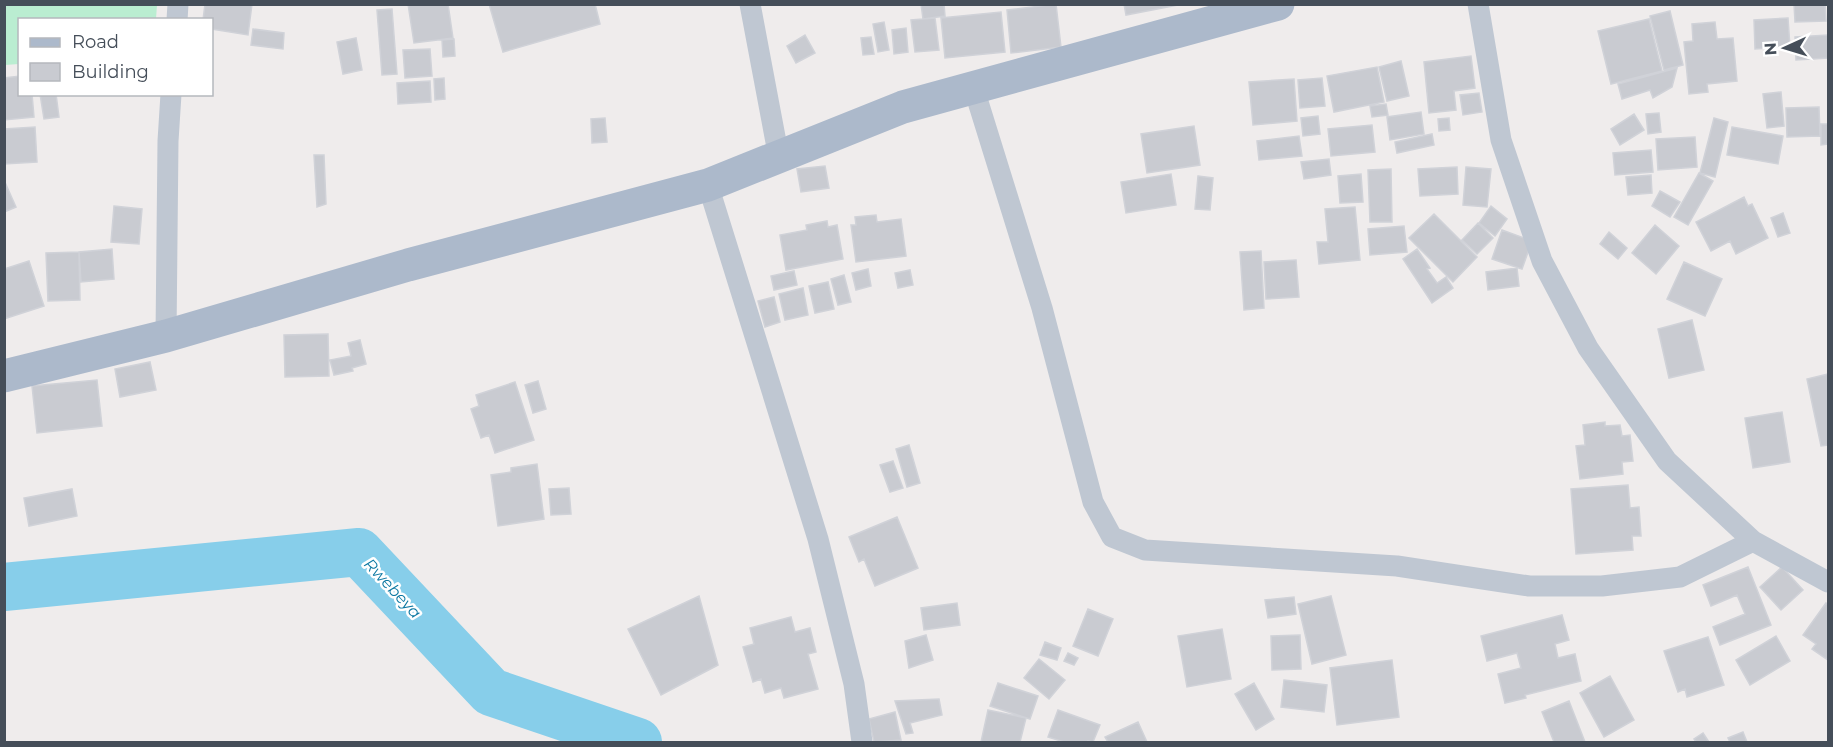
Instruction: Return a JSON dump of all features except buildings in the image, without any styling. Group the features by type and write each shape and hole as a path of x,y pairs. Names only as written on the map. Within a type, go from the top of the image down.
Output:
{"main road":[{"path":"4,376 166,336 408,265 708,185 903,107 1278,4"}],"street":[{"path":"750,4 779,158"},
{"path":"1478,4 1501,140 1542,261 1588,348 1667,461 1753,541 1828,582"},
{"path":"974,88 1042,308 1093,502 1112,537 1145,550 1397,566 1529,586 1602,586 1680,577 1753,541"},
{"path":"166,336 168,141 171,96"},
{"path":"708,185 818,539 854,684 862,742"}],"green space":[{"path":"5,4 157,5 156,18 18,18 18,64 5,65"}],"waterway":[{"name":"Rwebeya","path":"4,587 359,552 491,692 638,742"}]}
